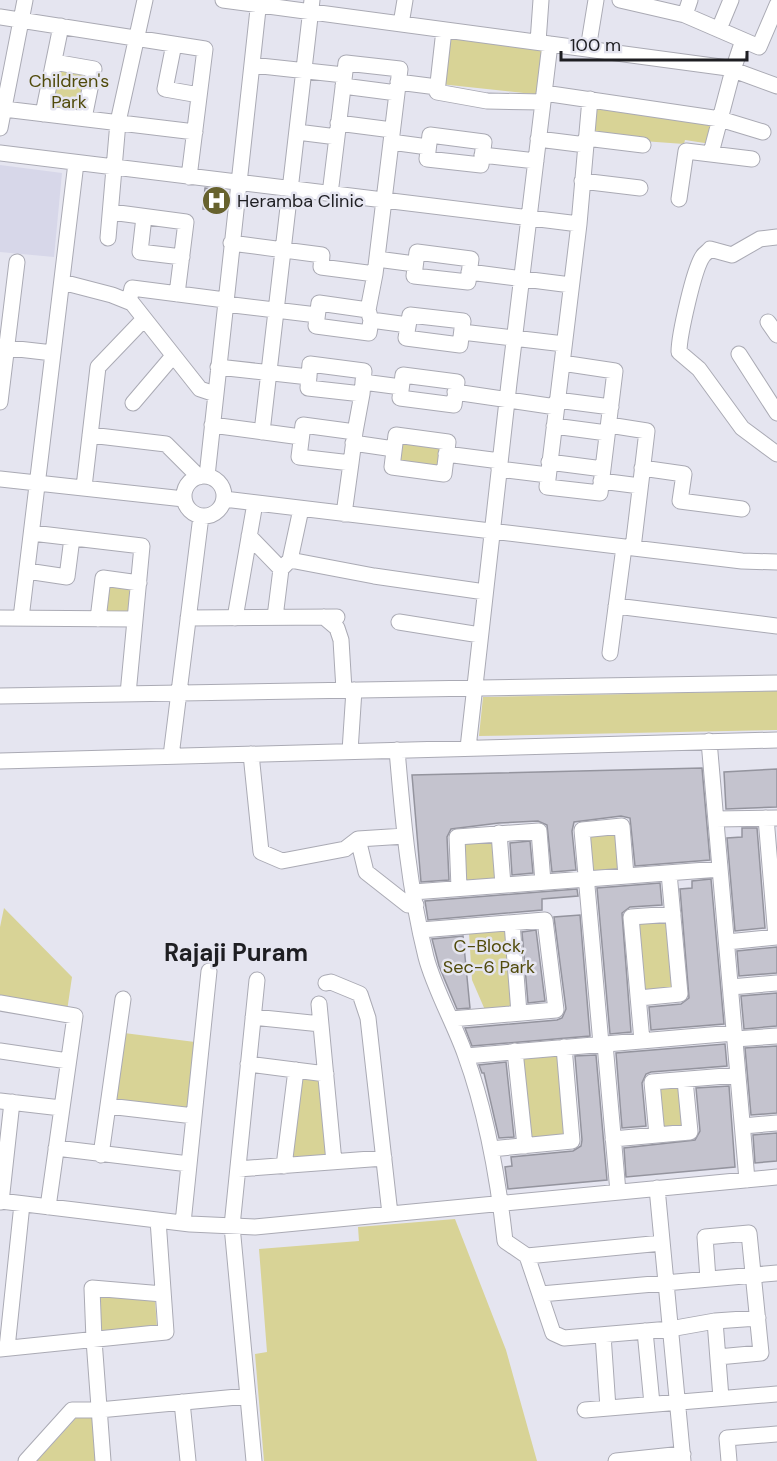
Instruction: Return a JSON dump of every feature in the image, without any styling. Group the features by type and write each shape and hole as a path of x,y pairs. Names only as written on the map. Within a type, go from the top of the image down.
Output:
{"street":[{"path":"0,128 25,0"},
{"path":"108,238 118,122 145,0"},
{"path":"223,0 312,6 401,24 733,70 777,86"},
{"path":"401,24 405,0"},
{"path":"468,748 543,97 544,43 541,0"},
{"path":"588,49 596,0"},
{"path":"620,0 641,2 685,15 759,47 777,5"},
{"path":"685,15 690,0"},
{"path":"718,29 731,0"},
{"path":"203,477 212,425 259,2"},
{"path":"262,432 312,6"},
{"path":"0,17 205,49 189,177"},
{"path":"44,114 61,26"},
{"path":"444,30 437,92 487,100 543,97 590,99 720,119 763,132"},
{"path":"711,153 743,40"},
{"path":"174,44 165,89 199,95"},
{"path":"54,62 94,69 84,118"},
{"path":"330,194 346,63 400,69 370,315 369,333 316,326 319,303 370,315 408,325"},
{"path":"252,65 304,71 343,80 397,87 437,87"},
{"path":"562,363 615,371 600,493 546,487 579,224 590,99"},
{"path":"4,109 195,132"},
{"path":"297,132 338,130 392,136 428,147"},
{"path":"430,135 484,142 481,165 427,159 428,147 430,135"},
{"path":"538,139 643,145"},
{"path":"680,199 686,151 752,159"},
{"path":"0,153 579,224"},
{"path":"482,155 536,161"},
{"path":"21,618 76,163"},
{"path":"582,181 640,188"},
{"path":"111,212 186,222 177,294"},
{"path":"144,217 140,252 182,257"},
{"path":"777,237 760,239 732,255 710,249 702,257 686,310 679,340 679,352 699,369 742,428 777,454"},
{"path":"231,243 322,255 321,267 415,264"},
{"path":"417,252 471,259 468,282 414,276 415,264 417,252"},
{"path":"0,402 3,347 17,262"},
{"path":"469,272 571,285"},
{"path":"62,282 112,295 132,303 200,389 215,394"},
{"path":"129,302 132,288 317,315"},
{"path":"410,315 464,321 462,332 460,345 406,338 410,315"},
{"path":"84,487 98,367 144,319"},
{"path":"768,322 777,335"},
{"path":"462,332 564,344"},
{"path":"3,347 53,353"},
{"path":"739,354 777,413"},
{"path":"133,403 173,356"},
{"path":"344,514 354,437 362,388 364,371 310,364 308,388 362,388 401,387"},
{"path":"218,367 309,377"},
{"path":"403,375 457,382 455,392 454,405 400,399 403,375"},
{"path":"455,392 611,408"},
{"path":"212,425 302,437"},
{"path":"351,464 299,457 303,425 394,449"},
{"path":"554,426 646,431 640,486 616,606 610,653"},
{"path":"90,435 166,444 203,477 218,482 222,487 224,499 222,505 213,514 201,516 189,511 184,493 189,483 203,477"},
{"path":"396,435 447,442 446,454 444,474 392,467 396,435"},
{"path":"446,454 500,465 602,475 640,486"},
{"path":"642,468 684,474 680,501 742,509"},
{"path":"0,478 184,499"},
{"path":"224,499 742,561 777,562"},
{"path":"235,618 255,503"},
{"path":"275,617 301,509"},
{"path":"171,756 201,516"},
{"path":"32,533 142,546 128,694"},
{"path":"249,536 286,565 485,592"},
{"path":"27,571 67,577 72,538"},
{"path":"98,619 103,578 139,583"},
{"path":"616,606 777,626"},
{"path":"188,618 330,617 341,639 349,690 350,751"},
{"path":"0,618 135,619"},
{"path":"399,622 480,635"},
{"path":"0,696 777,683"},
{"path":"0,761 777,740"},
{"path":"709,741 747,1180"},
{"path":"397,750 405,836 414,898 427,959 466,1056 491,1149 505,1241 527,1256 553,1333 564,1338 670,1329 715,1321 758,1318"},
{"path":"251,754 261,852 282,861 345,849 358,839 405,836"},
{"path":"716,819 772,818 777,937 727,942"},
{"path":"618,1192 582,830 622,826 626,876"},
{"path":"459,888 457,837 499,833 539,831 543,882"},
{"path":"499,833 503,885"},
{"path":"358,839 366,872 408,905 414,898 459,888 720,869"},
{"path":"639,998 680,994 669,873"},
{"path":"642,1041 631,918 673,914"},
{"path":"421,930 545,920 556,1010 452,1019"},
{"path":"512,922 519,1013"},
{"path":"183,1223 209,971"},
{"path":"254,1461 232,1226 257,980"},
{"path":"326,983 331,982 360,994 368,1018 390,1214"},
{"path":"730,987 777,983"},
{"path":"101,1155 123,999"},
{"path":"0,1003 75,1016 48,1207"},
{"path":"319,1004 334,1162"},
{"path":"253,1017 321,1024"},
{"path":"466,1056 642,1041 777,1036"},
{"path":"491,1149 572,1141 564,1047"},
{"path":"0,1051 68,1061"},
{"path":"515,1051 525,1146"},
{"path":"248,1064 326,1074"},
{"path":"284,1166 296,1070"},
{"path":"657,1135 652,1082 738,1075"},
{"path":"613,1139 690,1131 685,1080"},
{"path":"62,1108 6,1101 1,1201 183,1223 255,1227 777,1177"},
{"path":"108,1106 194,1116"},
{"path":"743,1126 777,1123"},
{"path":"56,1148 189,1164"},
{"path":"238,1170 384,1158"},
{"path":"616,1461 683,1458 657,1188"},
{"path":"22,1204 7,1278 4,1349 166,1332 158,1220"},
{"path":"708,1279 705,1237 749,1233 761,1353 718,1357"},
{"path":"527,1256 662,1243"},
{"path":"541,1294 777,1273"},
{"path":"104,1461 92,1288 163,1294"},
{"path":"715,1321 721,1398"},
{"path":"645,1331 652,1404"},
{"path":"603,1335 608,1408"},
{"path":"585,1410 777,1394"},
{"path":"26,1461 72,1410 99,1410 248,1396"},
{"path":"182,1402 188,1461"},
{"path":"729,1461 727,1438 777,1434"}],"shaded area":[{"path":"0,165 62,173 54,257 0,252"}],"green space":[{"path":"446,33 547,46 542,95 440,84"},
{"name":"Children's Park","path":"55,64 92,71 83,116 46,112"},
{"path":"591,102 718,120 711,144 685,140 684,144 588,137"},
{"path":"396,437 447,443 443,473 393,466"},
{"path":"104,581 137,584 134,617 100,617"},
{"path":"777,691 777,730 479,736 483,697"},
{"path":"618,832 621,870 593,872 590,834"},
{"path":"495,841 498,878 464,881 461,844"},
{"path":"4,908 72,977 67,1011 0,998 0,927"},
{"path":"669,918 675,990 645,993 639,921"},
{"name":"C-Block, Sec-6 Park","path":"506,931 513,1007 485,1010 472,980 469,933"},
{"path":"124,1033 195,1042 187,1109 116,1100"},
{"path":"558,1054 566,1137 528,1140 521,1057"},
{"path":"299,1077 322,1081 328,1158 290,1160"},
{"path":"679,1086 682,1127 662,1129 659,1088"},
{"path":"455,1219 506,1350 537,1461 264,1461 255,1354 267,1352 259,1249 359,1241 358,1227"},
{"path":"99,1295 155,1300 157,1328 101,1333"},
{"path":"78,1416 92,1416 96,1461 37,1461"}],"building":[{"path":"205,188 226,191 224,210 203,209"},
{"path":"702,768 710,860 635,866 630,818 621,816 574,822 572,831 576,870 552,872 547,825 538,821 499,823 451,829 447,837 449,880 421,882 412,775"},
{"path":"777,769 777,807 726,809 724,772"},
{"path":"742,828 757,828 765,928 735,931 727,838 742,837"},
{"path":"530,841 533,873 512,875 510,843"},
{"path":"711,879 724,1024 651,1030 649,1007 681,1004 689,998 680,889 692,888 692,881"},
{"path":"660,883 662,905 630,907 622,913 631,1032 610,1034 597,888"},
{"path":"577,889 578,896 542,899 542,910 428,920 425,901"},
{"path":"580,915 590,1036 472,1046 465,1028 562,1018 566,1009 554,917"},
{"path":"536,930 545,1001 528,1003 522,932"},
{"path":"463,936 470,1008 457,1009 439,966 432,939"},
{"path":"777,947 777,973 739,976 737,951"},
{"path":"777,993 777,1026 744,1029 741,996"},
{"path":"725,1044 727,1066 646,1074 642,1083 646,1126 622,1128 616,1053"},
{"path":"777,1046 777,1113 751,1115 745,1048"},
{"path":"596,1055 607,1180 508,1189 505,1167 512,1166 511,1157 573,1151 581,1146 575,1056"},
{"path":"506,1062 514,1137 499,1138 484,1073 479,1065"},
{"path":"729,1086 735,1167 626,1177 624,1148 695,1140 700,1131 696,1088"},
{"path":"777,1133 777,1161 755,1163 753,1135"}],"place":[{"name":"Heramba Clinic","path":"216,201"}],"district":[{"name":"Rajaji Puram","path":"236,952"}]}
